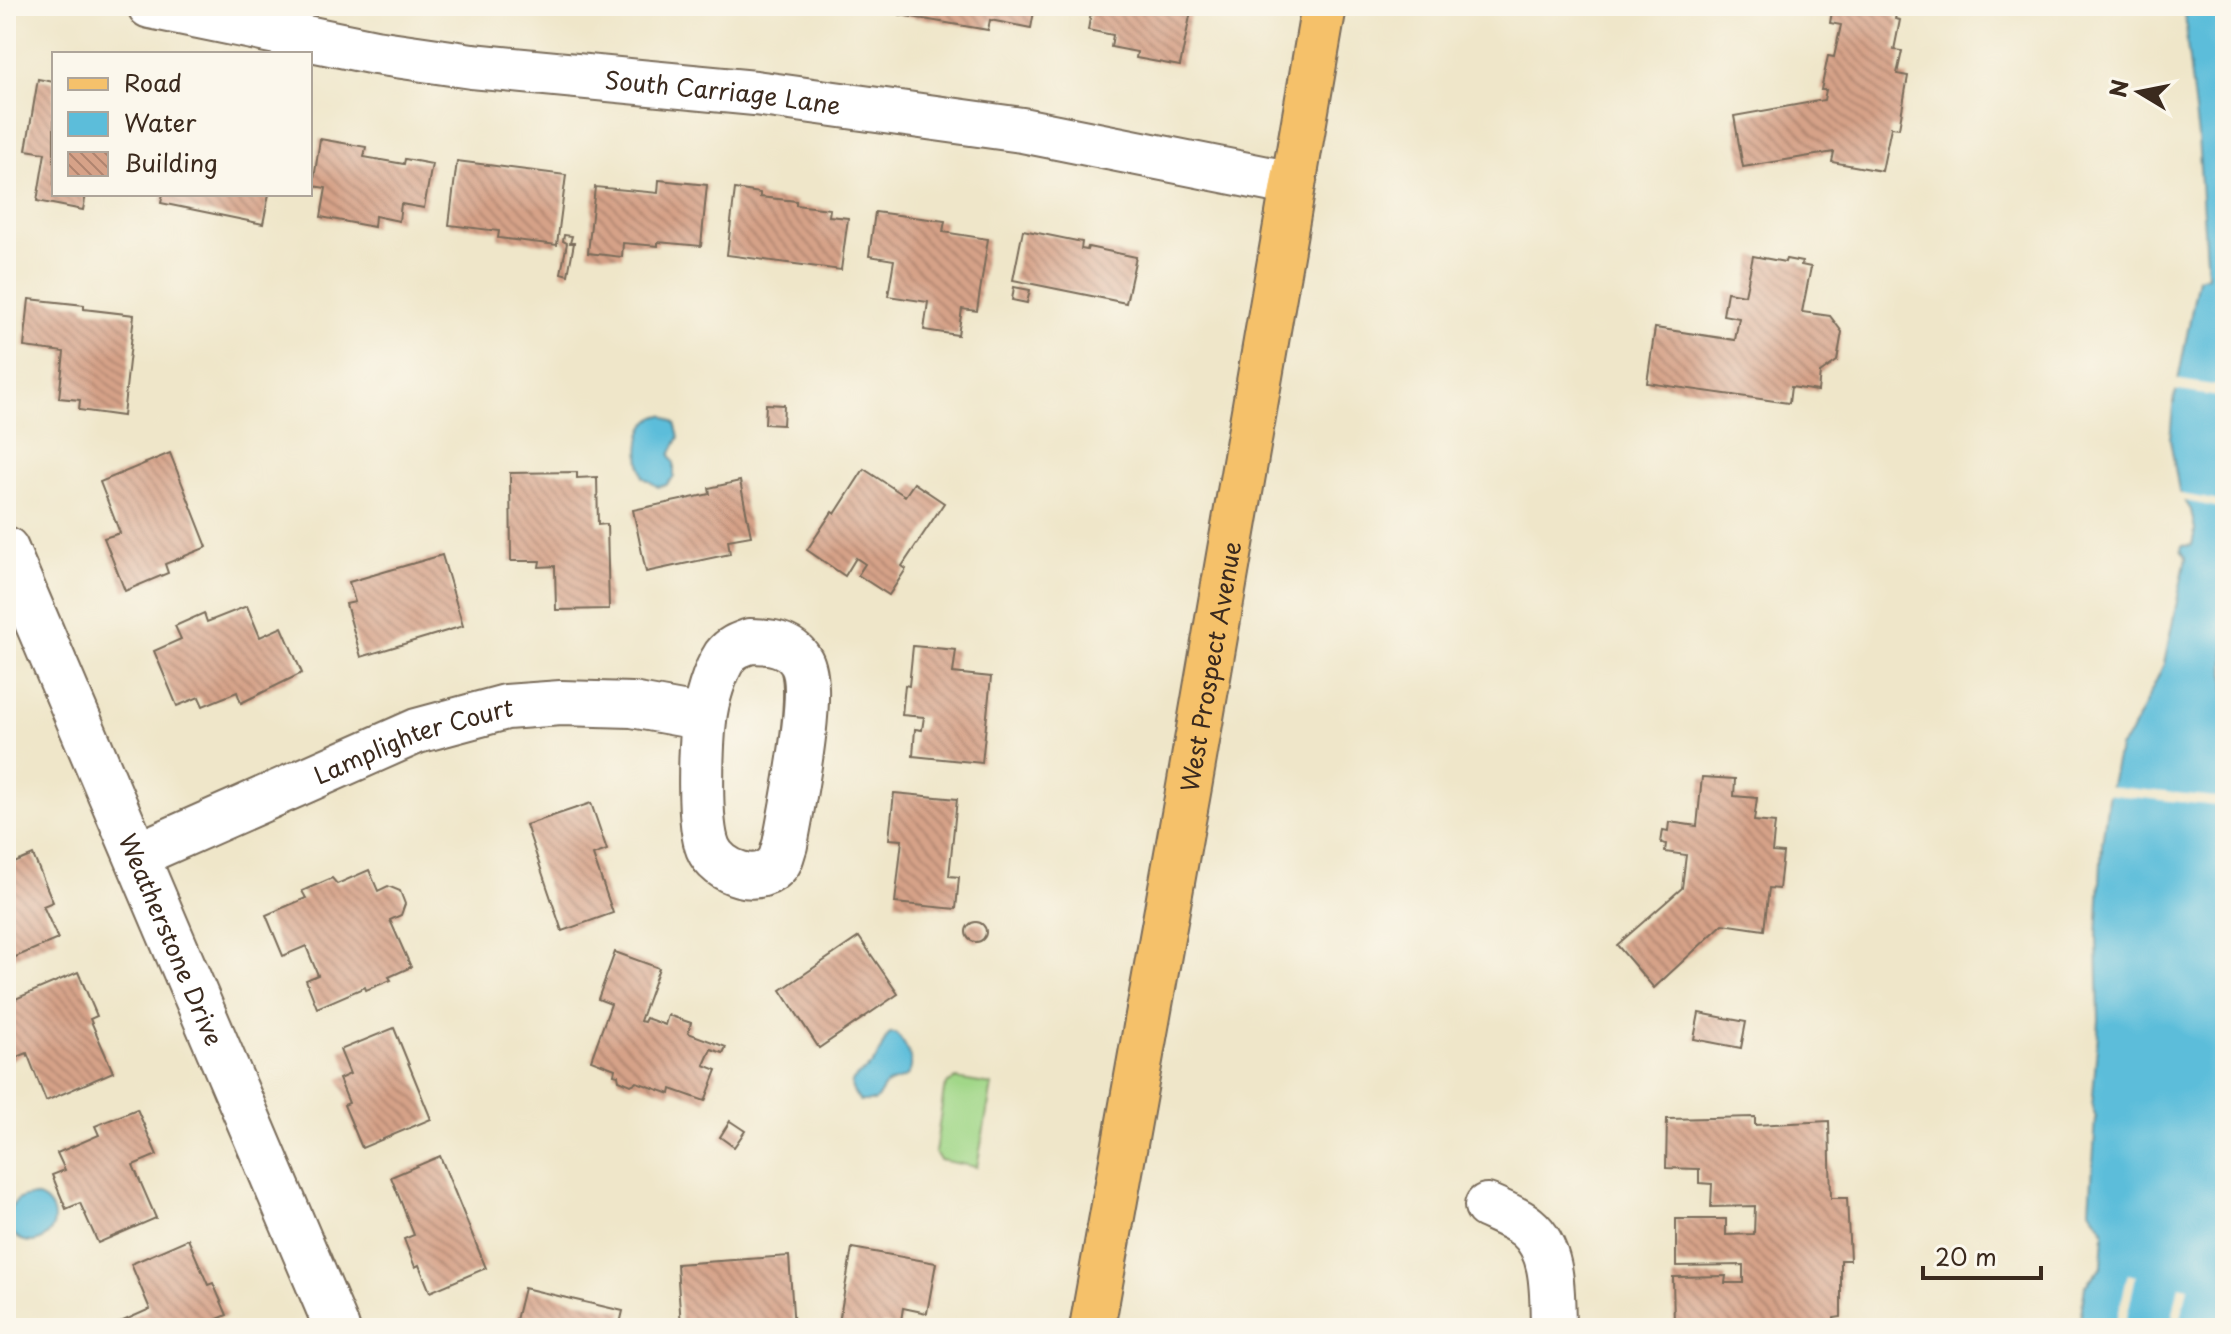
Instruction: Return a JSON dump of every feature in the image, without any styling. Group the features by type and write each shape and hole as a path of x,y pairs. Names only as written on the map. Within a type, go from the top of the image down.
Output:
{"main road":[{"name":"West Prospect Avenue","path":"1092,1328 1324,6"}],"street":[{"name":"South Carriage Lane","path":"150,6 375,52 472,66 755,93 1022,130 1293,184"},
{"name":"Weatherstone Drive","path":"6,549 337,1328"},
{"path":"750,641 778,643 802,661 807,681 805,711 785,845 779,862 764,872 740,874 725,868 707,847 702,811 704,718 716,676 724,657 734,646 750,641"},
{"name":"Lamplighter Court","path":"137,855 417,731 493,710 561,703 632,705 704,718"},
{"path":"1487,1206 1527,1227 1543,1249 1551,1276 1553,1328"}],"green space":[{"path":"956,1079 992,1085 977,1167 940,1160 935,1153 944,1090 948,1083"}],"water":[{"path":"2185,6 2225,6 2225,1328 2079,1328 2085,1286 2102,1266 2104,1231 2090,1209 2096,1118 2092,1107 2099,1020 2097,937 2108,798 2119,748 2130,735 2164,664 2186,558 2181,550 2182,546 2192,545 2195,530 2191,510 2179,491 2170,439 2173,407 2198,278 2207,275"},
{"path":"663,415 675,423 679,437 670,455 674,463 674,477 666,485 658,487 643,477 639,449 647,423"},
{"path":"890,1033 895,1033 903,1042 911,1062 909,1074 886,1085 875,1101 860,1101 854,1093 852,1082 874,1062"},
{"path":"31,1196 47,1203 54,1219 47,1235 31,1242 15,1235 8,1219 15,1203"}],"pier":[{"path":"2174,379 2225,387 2225,398 2172,390"},
{"path":"2176,493 2225,502 2225,509 2180,500"},
{"path":"2107,786 2225,798 2225,807 2105,794"},
{"path":"2128,1274 2136,1276 2125,1326 2133,1328 2075,1328 2079,1317 2116,1324"},
{"path":"2179,1285 2188,1287 2179,1328 2170,1328"}],"building":[{"path":"902,6 1035,6 1031,28 990,20 988,30 900,15"},
{"path":"1092,6 1192,6 1180,66 1136,58 1137,52 1111,47 1113,35 1088,30"},
{"path":"1833,6 1898,6 1895,19 1900,20 1894,50 1902,51 1897,74 1908,76 1899,128 1891,127 1882,171 1832,162 1834,152 1743,167 1734,116 1824,100 1826,90 1821,90 1828,56 1834,57 1841,25 1830,23"},
{"path":"38,79 52,82 52,196 86,196 83,210 37,201 45,153 26,150"},
{"path":"320,139 366,147 364,157 404,164 405,159 432,164 424,208 401,204 399,221 375,216 374,227 321,217 326,188 313,186"},
{"path":"457,161 566,175 557,245 498,238 499,231 449,225"},
{"path":"659,180 707,185 701,246 623,243 622,257 588,253 595,187 658,193"},
{"path":"735,189 760,193 760,197 796,201 796,205 830,209 829,216 848,218 841,270 727,255"},
{"path":"163,196 269,196 263,224 161,203"},
{"path":"875,212 945,221 943,232 988,239 977,311 962,309 958,335 924,330 928,302 888,296 894,260 869,256"},
{"path":"1023,230 1082,242 1081,249 1087,250 1088,247 1136,257 1126,303 1013,280"},
{"path":"564,235 572,236 570,243 574,243 568,275 561,273 567,243 563,241"},
{"path":"1753,256 1802,262 1801,265 1811,267 1802,312 1830,316 1842,332 1837,361 1820,373 1818,391 1791,387 1789,403 1647,383 1655,328 1735,340 1739,318 1723,315 1727,292 1745,295"},
{"path":"1014,287 1030,290 1027,303 1012,300"},
{"path":"29,299 134,315 123,416 79,410 80,400 59,398 64,352 24,347"},
{"path":"766,404 784,405 783,425 765,424"},
{"path":"170,453 207,547 165,564 168,573 125,591 104,538 120,533 100,482"},
{"path":"864,469 905,496 914,483 944,503 902,566 906,569 889,595 858,575 865,564 856,558 845,576 807,550"},
{"path":"577,472 577,478 597,477 598,525 607,524 609,609 556,610 555,566 539,567 540,561 511,561 510,473"},
{"path":"740,481 751,536 728,540 730,554 646,572 633,510 710,494 709,488"},
{"path":"442,555 463,626 361,657 346,604 355,602 349,582"},
{"path":"247,606 260,637 282,627 302,673 241,703 237,692 203,706 199,697 177,706 154,651 181,639 175,626 204,613 207,622"},
{"path":"913,646 956,650 953,673 991,677 982,763 913,756 915,729 922,730 924,717 902,715"},
{"path":"1702,777 1735,779 1734,796 1757,798 1754,821 1775,823 1772,852 1783,853 1779,889 1769,888 1764,930 1723,924 1654,988 1617,945 1682,888 1686,855 1665,852 1666,844 1661,843 1663,830 1668,831 1669,822 1697,826"},
{"path":"894,793 957,799 949,876 959,877 956,909 895,903 902,840 889,839"},
{"path":"591,803 607,850 593,855 613,913 562,931 526,825"},
{"path":"6,850 12,864 33,855 53,902 43,906 58,939 6,961"},
{"path":"369,870 378,891 388,886 400,891 405,904 401,915 390,920 411,967 389,977 391,980 366,990 365,987 317,1008 306,980 318,975 306,946 283,956 266,915 306,898 302,891 332,878 337,884"},
{"path":"976,922 983,925 986,932 983,939 976,942 969,939 966,932 969,925"},
{"path":"859,937 898,994 819,1048 781,990"},
{"path":"615,952 659,968 640,1021 644,1022 646,1018 665,1025 668,1015 691,1023 688,1033 726,1047 723,1053 711,1049 704,1065 717,1070 705,1101 671,1089 670,1094 637,1082 631,1085 619,1080 618,1075 614,1074 615,1069 591,1060 611,1004 598,999"},
{"path":"78,972 97,1016 90,1019 113,1072 46,1101 27,1053 8,1061 6,1025 13,1022 6,1003"},
{"path":"1699,1013 1746,1022 1741,1048 1694,1039"},
{"path":"394,1028 431,1119 362,1148 344,1105 349,1103 339,1079 350,1074 340,1050"},
{"path":"137,1109 157,1155 133,1165 156,1218 98,1243 80,1203 66,1209 52,1175 65,1170 57,1153 99,1135 95,1126"},
{"path":"1755,1117 1755,1125 1829,1121 1831,1198 1847,1198 1850,1260 1841,1260 1841,1317 1834,1318 1834,1328 1680,1328 1680,1325 1674,1325 1673,1277 1726,1276 1725,1283 1743,1283 1743,1265 1676,1266 1676,1219 1726,1219 1726,1235 1754,1234 1755,1206 1711,1207 1712,1184 1699,1183 1699,1169 1666,1168 1667,1119"},
{"path":"730,1121 745,1131 734,1147 720,1137"},
{"path":"440,1156 486,1268 430,1292 419,1265 415,1267 404,1239 414,1235 391,1177"},
{"path":"188,1239 208,1285 213,1283 227,1315 213,1321 216,1328 116,1328 114,1325 150,1309 131,1264"},
{"path":"852,1248 936,1263 927,1313 903,1308 900,1327 882,1324 881,1328 838,1328"},
{"path":"789,1256 794,1328 741,1328 741,1323 681,1327 677,1264"},
{"path":"524,1288 623,1311 619,1328 514,1328"}]}
